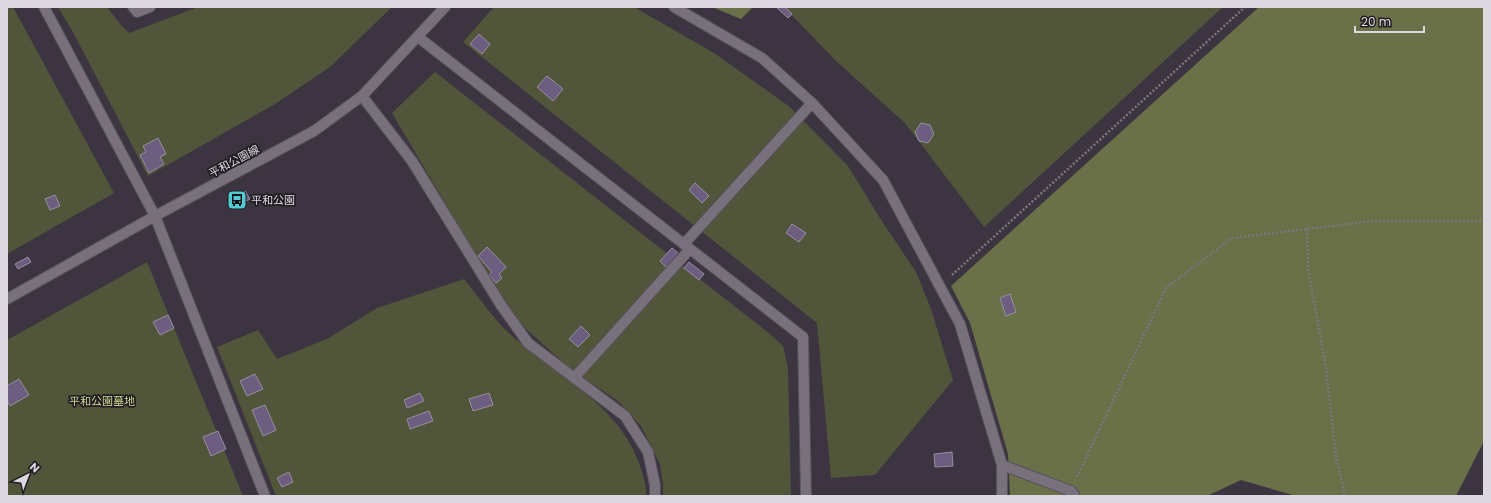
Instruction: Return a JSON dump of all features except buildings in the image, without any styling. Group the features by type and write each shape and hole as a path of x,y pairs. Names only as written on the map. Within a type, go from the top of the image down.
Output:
{"street":[{"path":"44,7 155,216 265,496"},
{"path":"133,7 137,12 150,7"},
{"path":"674,7 762,58 812,103 883,180 960,324 1002,465 1002,496"},
{"name":"平和公園線","path":"7,299 155,216 314,131 362,96 418,37 439,9"},
{"path":"418,37 803,337 806,496"},
{"path":"362,96 412,161 501,305 528,343 625,416 648,452 656,485 655,496"},
{"path":"574,378 812,103"},
{"path":"1002,465 1073,494"}],"path":[{"path":"940,286 1245,7"},
{"path":"1073,494 1166,288 1232,238 1371,221 1484,221"},
{"path":"1307,229 1308,267 1326,368 1336,457 1345,496"}],"green space":[{"path":"7,7 13,7 114,193 7,254"},
{"path":"58,7 107,7 129,33 198,7 392,7 330,67 275,104 148,176 74,34"},
{"path":"494,7 634,7 714,53 790,107 848,166 883,223 916,272 931,309 953,380 875,475 831,478 817,323 463,42"},
{"path":"712,7 753,7 741,19"},
{"path":"784,7 1223,7 984,227 905,123 836,61"},
{"path":"1259,7 1484,7 1484,441 1456,496 1296,496 1241,480 1207,496 1010,496 1008,454 970,323 951,286"},
{"path":"435,72 770,334 783,346 788,368 791,496 663,496 660,464 641,426 618,401 569,368 511,315 392,113"},
{"name":"平和公園墓地","path":"147,262 243,496 7,496 7,340"},
{"path":"464,279 504,329 587,395 605,411 621,429 633,449 642,472 646,487 646,496 276,496 217,347 258,330 277,359 327,339 377,308"}],"place":[{"name":"平和公園","path":"237,200"}]}
